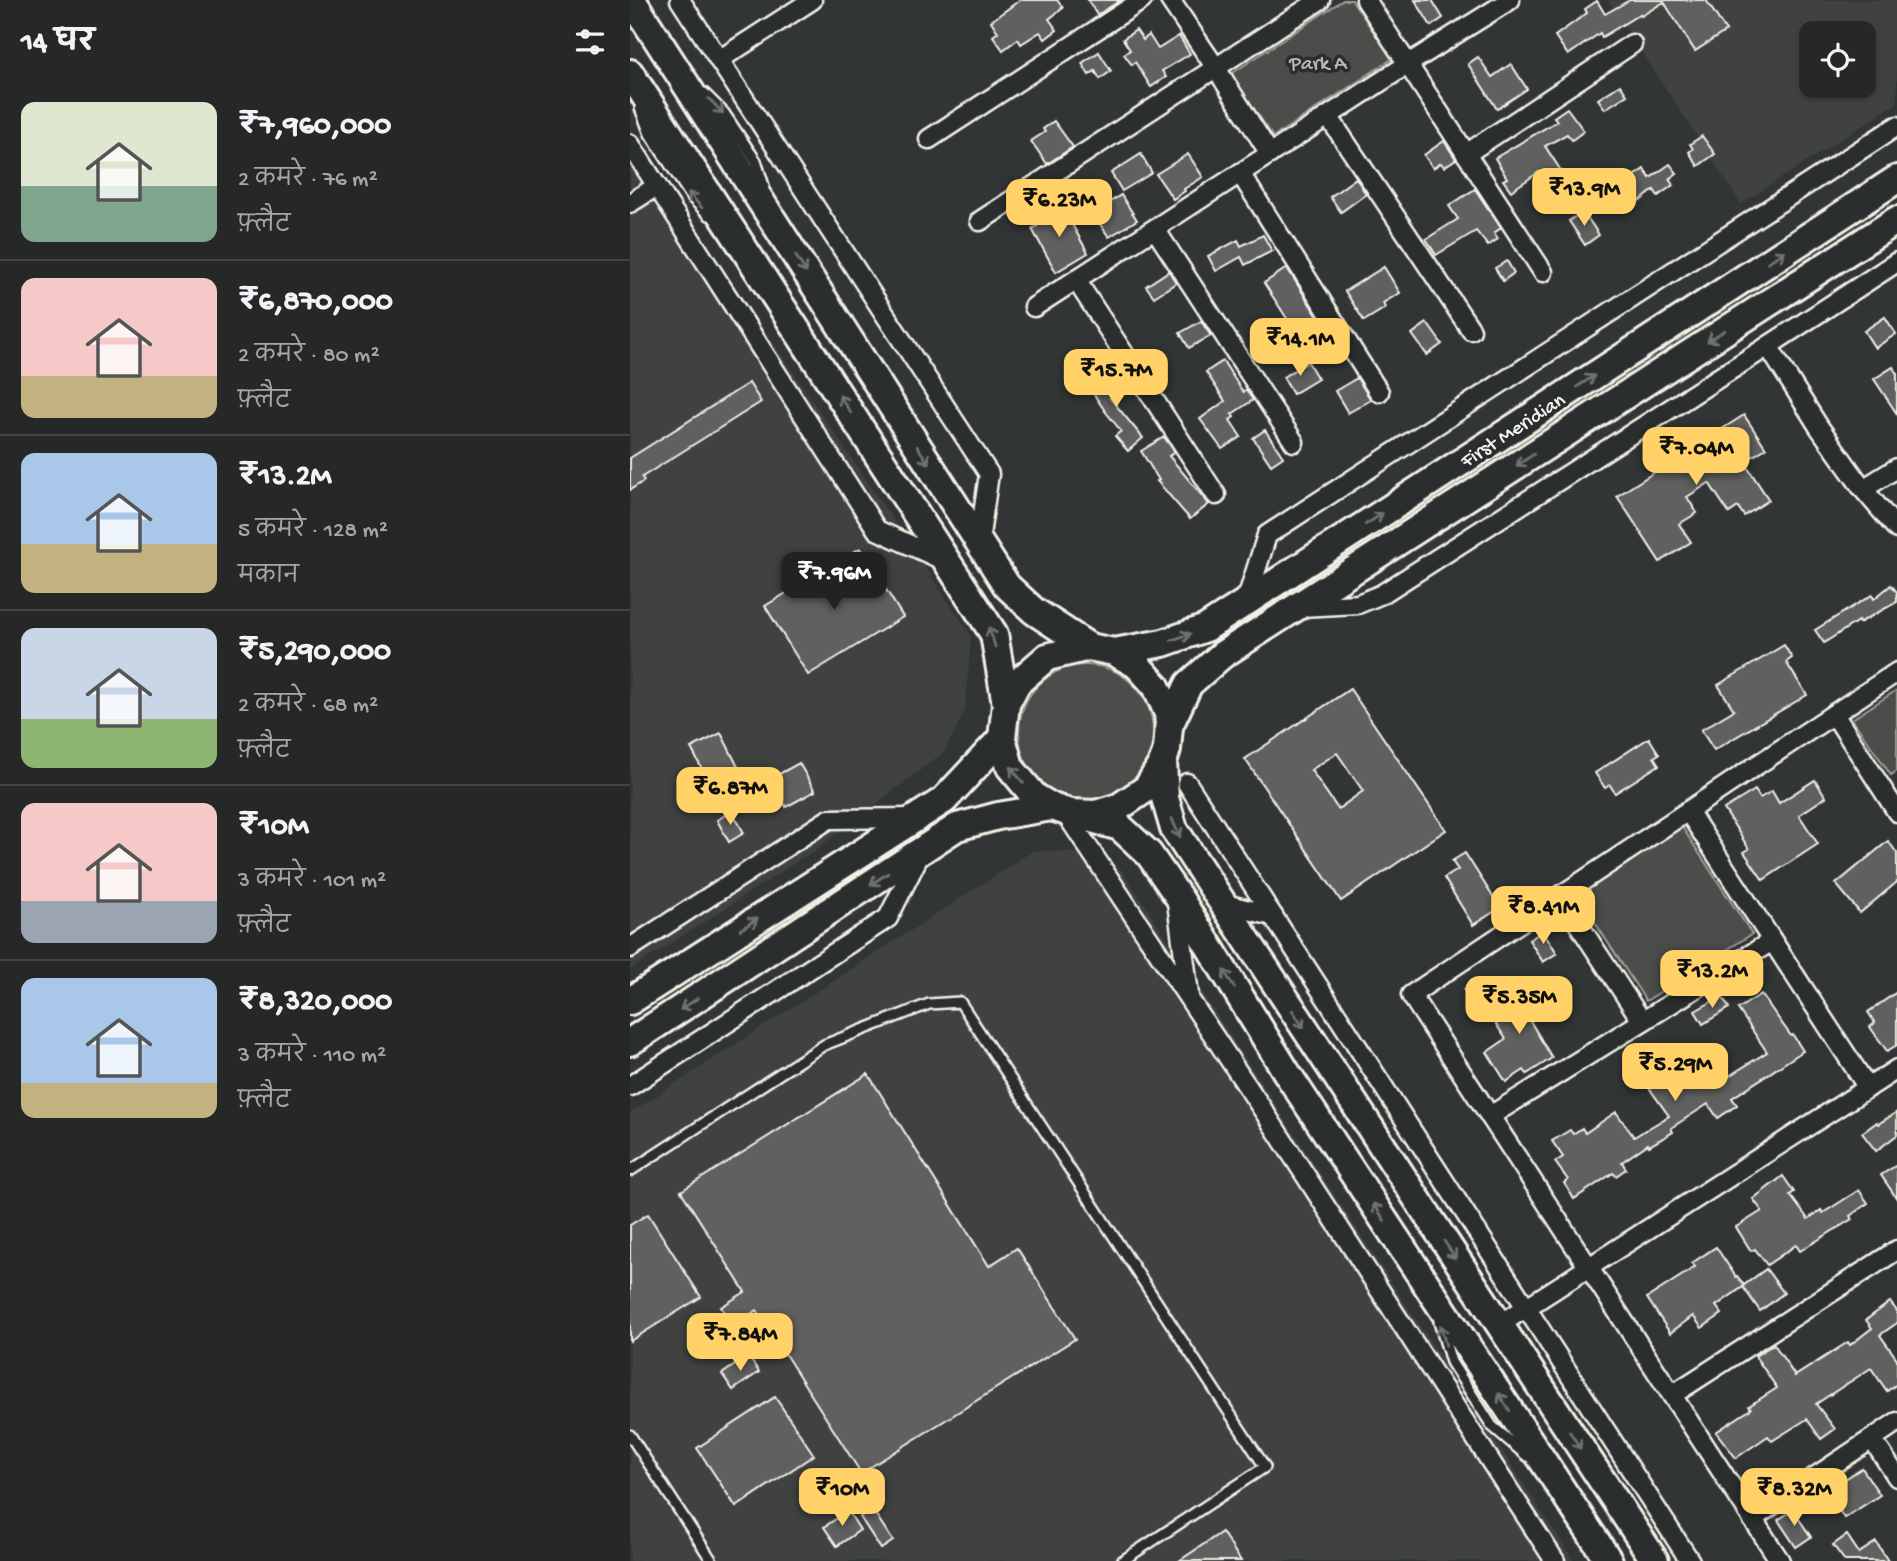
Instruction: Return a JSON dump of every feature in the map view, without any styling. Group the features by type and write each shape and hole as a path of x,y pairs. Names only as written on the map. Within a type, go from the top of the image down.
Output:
{"street":[{"path":"630,1042 957,827 998,816 1062,811 1096,814 1119,807 1147,788 1163,762 1169,726 1168,713 1156,686 1137,665 1102,650 1034,611 1007,586 632,0"},
{"path":"680,0 989,474 979,542"},
{"path":"719,60 812,0"},
{"path":"929,139 1142,0"},
{"path":"1170,0 1270,154"},
{"path":"980,221 1216,68 1297,6 1320,0"},
{"path":"1366,0 1543,272"},
{"path":"1034,307 1510,0"},
{"path":"1466,154 1632,44"},
{"path":"630,73 994,634 1006,704 1002,738 1010,768 1035,797 1062,811 1120,827 1149,854 1287,1073 1609,1561"},
{"path":"1328,116 1471,330"},
{"path":"1246,603 1267,535 1897,126"},
{"path":"630,144 877,530 948,563"},
{"path":"1240,173 1378,391"},
{"name":"First Meridian","path":"1102,650 1163,643 1206,628 1897,179"},
{"path":"630,203 657,186"},
{"name":"First Meridian","path":"1169,726 1189,684 1223,655 1897,220"},
{"path":"1155,229 1294,442"},
{"path":"1296,607 1358,604 1371,599 1897,262"},
{"path":"1076,280 1216,495"},
{"path":"1768,346 1819,428 1863,489 1897,529"},
{"path":"1863,489 1897,468"},
{"path":"1006,704 1017,683 1047,656 1102,650"},
{"path":"1780,1561 1411,995 1897,672"},
{"path":"1834,714 1897,812"},
{"path":"630,1001 944,800 1002,738"},
{"path":"1163,762 1165,798 1174,829 1655,1561"},
{"path":"1186,783 1690,1561"},
{"path":"1062,811 1265,1113 1555,1561"},
{"path":"1688,811 1868,1088"},
{"path":"630,947 829,819 916,818"},
{"path":"630,1086 888,918 922,851"},
{"path":"1176,894 1189,999"},
{"path":"1560,896 1642,1021"},
{"path":"1221,903 1273,916"},
{"path":"1490,1116 1772,941"},
{"path":"1499,1325 1897,1069"},
{"path":"1672,1395 1897,1250"},
{"path":"1752,1519 1897,1423"},
{"path":"1872,1439 1897,1477"}],"lane":[{"path":"630,82 650,134 692,198 743,248"},
{"path":"630,1171 824,1045 929,1004 961,1002 1265,1467 1122,1561"},
{"path":"1315,1046 1359,1092"},
{"path":"1404,1160 1420,1205"},
{"path":"630,1435 712,1561"}],"shaded area":[{"path":"1608,0 1897,0 1897,103 1741,204"},
{"path":"630,131 971,635 965,711 944,752 818,848 630,970"},
{"path":"1033,851 1072,852 1122,870 1574,1561 630,1561 630,1113"}],"green space":[{"name":"Park A","path":"1343,0 1352,0 1392,59 1273,137 1231,74"},
{"path":"1086,665 1112,670 1133,685 1148,706 1153,732 1148,758 1133,779 1112,794 1086,799 1060,794 1039,779 1024,758 1019,732 1024,706 1039,685 1060,670"},
{"path":"1897,690 1897,771 1891,775 1852,719"},
{"path":"1682,827 1752,934 1646,1001 1577,895"}],"building":[{"path":"1020,0 1057,0 1063,8 1049,19 1057,30 1045,39 1040,32 1021,44 1018,39 1003,50 993,36 998,32 991,21"},
{"path":"1088,0 1121,0 1097,15"},
{"path":"1415,0 1432,0 1443,18 1431,26"},
{"path":"1630,0 1706,0 1726,31 1695,51 1664,2 1602,37 1600,33 1568,55 1555,36 1587,13 1585,9 1597,1 1605,14"},
{"path":"1136,30 1143,40 1149,35 1158,49 1179,36 1190,54 1162,71 1166,77 1151,87 1135,62 1132,65 1124,54 1130,50 1123,39"},
{"path":"1099,52 1111,71 1100,79 1095,71 1089,75 1082,63"},
{"path":"1478,57 1492,77 1511,64 1527,89 1497,109 1468,64"},
{"path":"1620,85 1627,95 1605,109 1598,99"},
{"path":"1567,108 1584,131 1572,140 1567,134 1545,146 1567,180 1551,191 1539,172 1511,191 1503,180 1507,178 1495,158 1557,121 1554,117"},
{"path":"1054,121 1073,147 1047,164 1031,141 1045,132 1043,129"},
{"path":"1702,136 1715,154 1698,166 1689,152 1693,149 1690,144"},
{"path":"1444,141 1456,159 1444,167 1441,163 1433,168 1424,155"},
{"path":"1141,154 1152,173 1122,191 1111,173"},
{"path":"1188,154 1203,177 1173,199 1156,174"},
{"path":"1670,164 1677,173 1669,179 1673,185 1658,196 1654,190 1640,201 1626,182 1644,169 1650,178"},
{"path":"1356,178 1366,194 1341,212 1330,197"},
{"path":"1475,189 1501,228 1494,233 1498,239 1488,246 1476,231 1436,255 1426,239 1458,219 1449,206"},
{"path":"1121,195 1137,220 1109,237 1095,217 1104,211 1102,207"},
{"path":"1054,202 1062,214 1065,212 1088,253 1056,272 1032,229 1050,218 1044,208"},
{"path":"1583,211 1599,235 1585,245 1569,221"},
{"path":"1263,235 1272,251 1245,265 1241,257 1216,271 1208,256 1238,240 1241,246"},
{"path":"1507,261 1514,273 1503,281 1495,268"},
{"path":"1384,267 1400,293 1383,303 1385,308 1364,321 1345,291"},
{"path":"1287,268 1318,317 1295,331 1264,283"},
{"path":"1169,271 1176,283 1154,297 1146,286"},
{"path":"1885,317 1896,334 1875,348 1864,331"},
{"path":"1201,321 1211,336 1189,348 1180,333"},
{"path":"1427,323 1442,344 1427,355 1412,334"},
{"path":"1223,361 1243,392 1246,390 1253,400 1232,414 1234,417 1230,420 1241,437 1222,449 1200,419 1225,401 1206,372"},
{"path":"1308,362 1318,379 1293,394 1283,377"},
{"path":"1893,367 1897,374 1897,414 1874,379"},
{"path":"1122,371 1130,384 1110,398 1143,438 1128,451 1115,436 1121,431 1087,384 1094,379 1100,386"},
{"path":"1357,378 1371,400 1348,413 1335,391"},
{"path":"749,383 761,402 642,477 644,481 630,490 630,458"},
{"path":"1744,415 1766,448 1744,462 1769,500 1744,516 1738,507 1729,513 1709,483 1687,497 1697,513 1679,524 1691,542 1660,562 1617,496"},
{"path":"1265,430 1283,457 1271,465 1253,438"},
{"path":"1164,437 1175,452 1169,456 1209,504 1190,519 1157,481 1159,480 1141,451"},
{"path":"860,548 903,617 808,675 765,606"},
{"path":"1891,585 1897,592 1897,602 1859,623 1858,621 1824,643 1815,630 1872,595 1874,599"},
{"path":"1784,645 1792,658 1786,662 1807,695 1714,750 1701,730 1734,710 1718,685"},
{"path":"1350,689 1446,830 1341,901 1245,759","holes":["1337,753 1363,791 1338,809 1311,770"]},
{"path":"721,733 745,781 716,796 691,748"},
{"path":"1649,738 1659,754 1654,757 1659,765 1615,793 1610,785 1605,788 1595,773"},
{"path":"799,763 815,791 786,807 770,779"},
{"path":"1815,780 1826,797 1799,815 1818,844 1763,880 1744,852 1749,849 1724,809 1755,790 1760,798 1772,791 1779,803"},
{"path":"732,811 744,833 729,842 717,820"},
{"path":"1888,841 1897,853 1897,882 1860,913 1836,884"},
{"path":"1465,853 1500,908 1473,925 1444,878 1458,870 1452,861"},
{"path":"1543,931 1557,953 1543,962 1529,940"},
{"path":"1477,981 1489,998 1476,1006 1464,990"},
{"path":"1538,983 1549,997 1526,1014 1552,1058 1527,1074 1524,1070 1506,1082 1487,1052 1506,1039 1489,1014"},
{"path":"1897,992 1897,1045 1887,1051 1870,1027 1875,1023 1868,1012"},
{"path":"1761,994 1803,1051 1732,1098 1737,1105 1718,1118 1708,1104 1671,1128 1673,1132 1649,1146 1648,1144 1622,1162 1626,1169 1616,1176 1613,1173 1574,1199 1564,1183 1568,1180 1555,1162 1563,1157 1552,1141 1570,1130 1573,1134 1582,1128 1585,1133 1616,1112 1634,1137 1669,1116 1647,1085 1665,1073 1668,1077 1713,1050 1729,1076 1767,1052 1738,1009"},
{"path":"1722,996 1729,1008 1703,1024 1695,1011"},
{"path":"868,1074 989,1266 1017,1248 1075,1339 861,1473 757,1310 733,1325 721,1307 745,1292 681,1191"},
{"path":"1897,1112 1897,1135 1876,1151 1862,1133"},
{"path":"1897,1165 1897,1199 1881,1175"},
{"path":"1783,1176 1794,1192 1790,1195 1808,1219 1821,1210 1823,1213 1859,1190 1868,1203 1850,1216 1852,1219 1800,1251 1796,1245 1767,1265 1755,1249 1751,1251 1736,1227 1762,1211 1753,1199"},
{"path":"648,1214 701,1297 630,1341 630,1225"},
{"path":"1716,1247 1744,1285 1766,1269 1784,1293 1760,1311 1743,1287 1716,1306 1722,1314 1702,1328 1693,1316 1670,1333 1647,1298 1695,1267 1692,1263"},
{"path":"1890,1302 1897,1311 1897,1323 1880,1335 1897,1359 1897,1384 1887,1391 1871,1368 1816,1404 1835,1429 1821,1439 1807,1419 1772,1441 1768,1436 1736,1458 1716,1432 1777,1388 1755,1356 1774,1344 1795,1376 1848,1342 1850,1345 1872,1328 1866,1320"},
{"path":"748,1356 759,1372 733,1390 722,1374"},
{"path":"775,1397 814,1455 736,1507 697,1448"},
{"path":"1862,1468 1880,1495 1844,1518 1827,1491"},
{"path":"872,1509 893,1541 881,1549 860,1517"},
{"path":"1793,1510 1811,1537 1796,1547 1778,1520"},
{"path":"848,1511 860,1530 837,1546 824,1527"},
{"path":"1222,1532 1241,1561 1179,1561"},
{"path":"1847,1535 1859,1553 1876,1542 1888,1561 1845,1561 1833,1545"}]}
